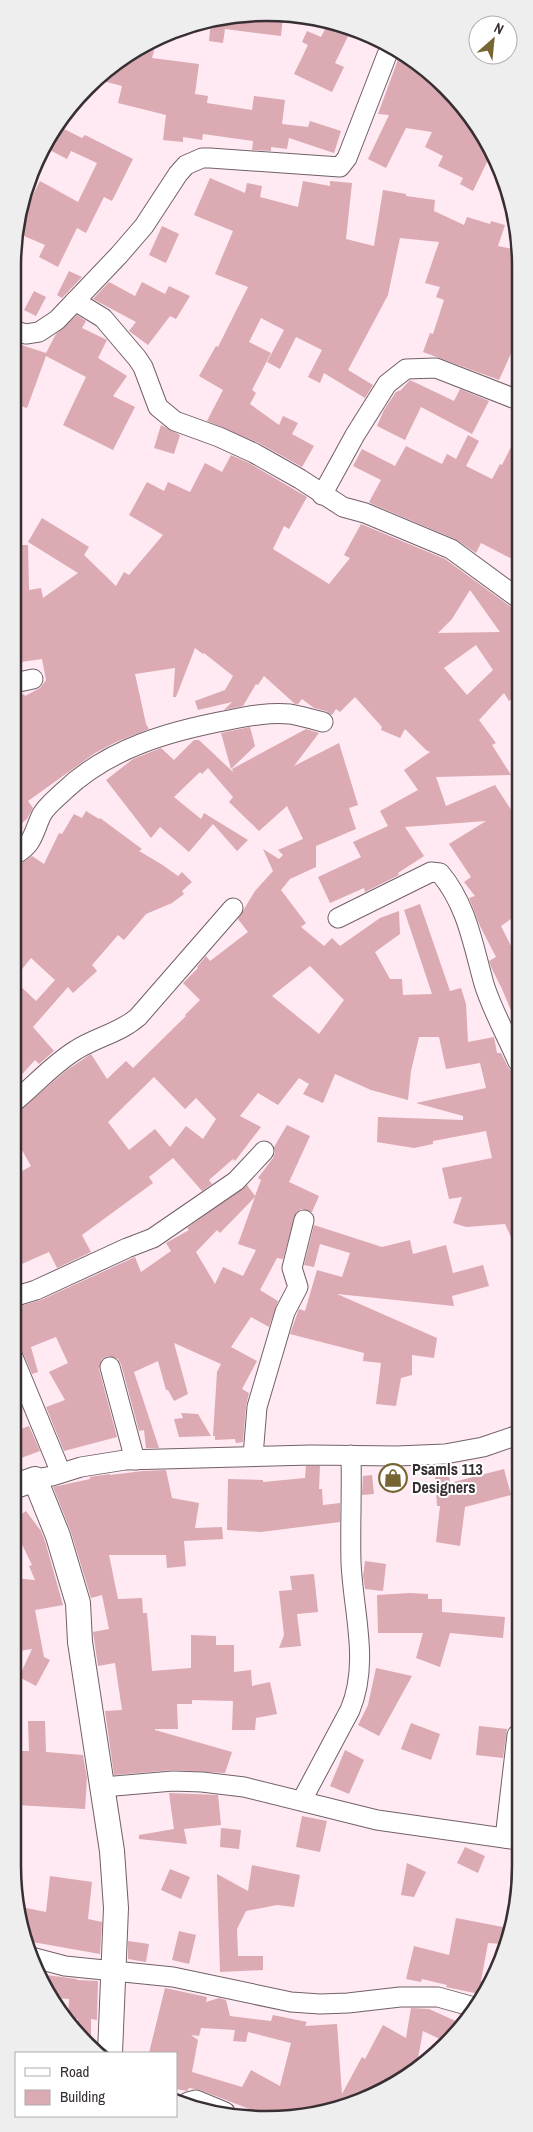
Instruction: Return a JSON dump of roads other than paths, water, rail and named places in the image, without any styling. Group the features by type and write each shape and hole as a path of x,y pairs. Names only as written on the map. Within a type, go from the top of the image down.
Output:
{"street":[{"path":"21,333 26,334 39,332 57,320 119,256 144,226 178,174 186,165 195,160 210,158 334,168 344,164 388,53"},
{"path":"75,301 103,318 136,358 146,373 154,400 164,414 189,427 214,435 254,453 300,479 343,507 365,513 451,549 512,594"},
{"path":"322,495 355,435 387,384 406,369 436,368 512,398"},
{"path":"21,682 33,679"},
{"path":"21,852 36,832 41,814 75,781 101,763 147,741 191,727 262,714 290,714 323,722"},
{"path":"338,918 431,872 440,873 458,899 471,933 485,986 512,1048"},
{"path":"21,1096 71,1053 126,1026 138,1017 233,908"},
{"path":"21,1295 36,1290 153,1238 236,1181 264,1151"},
{"path":"253,1456 257,1407 286,1312 298,1287 292,1268 304,1220"},
{"path":"110,1367 135,1460"},
{"path":"21,1376 61,1473"},
{"path":"21,1485 35,1479 103,1463 135,1460 253,1456 445,1454 482,1447 512,1437"},
{"path":"302,1800 350,1710 356,1695 360,1675 351,1563 351,1455"},
{"path":"35,1479 58,1536 78,1603 80,1642 115,1876 114,1971 110,2052"},
{"path":"103,1787 173,1781 244,1787 302,1800 361,1817 512,1839"},
{"path":"40,1959 65,1966 173,1977 291,2002 320,2004 400,1997 438,1997 468,2005"}],"place":[{"name":"Psamls 113 Designers","path":"393,1478"}]}
